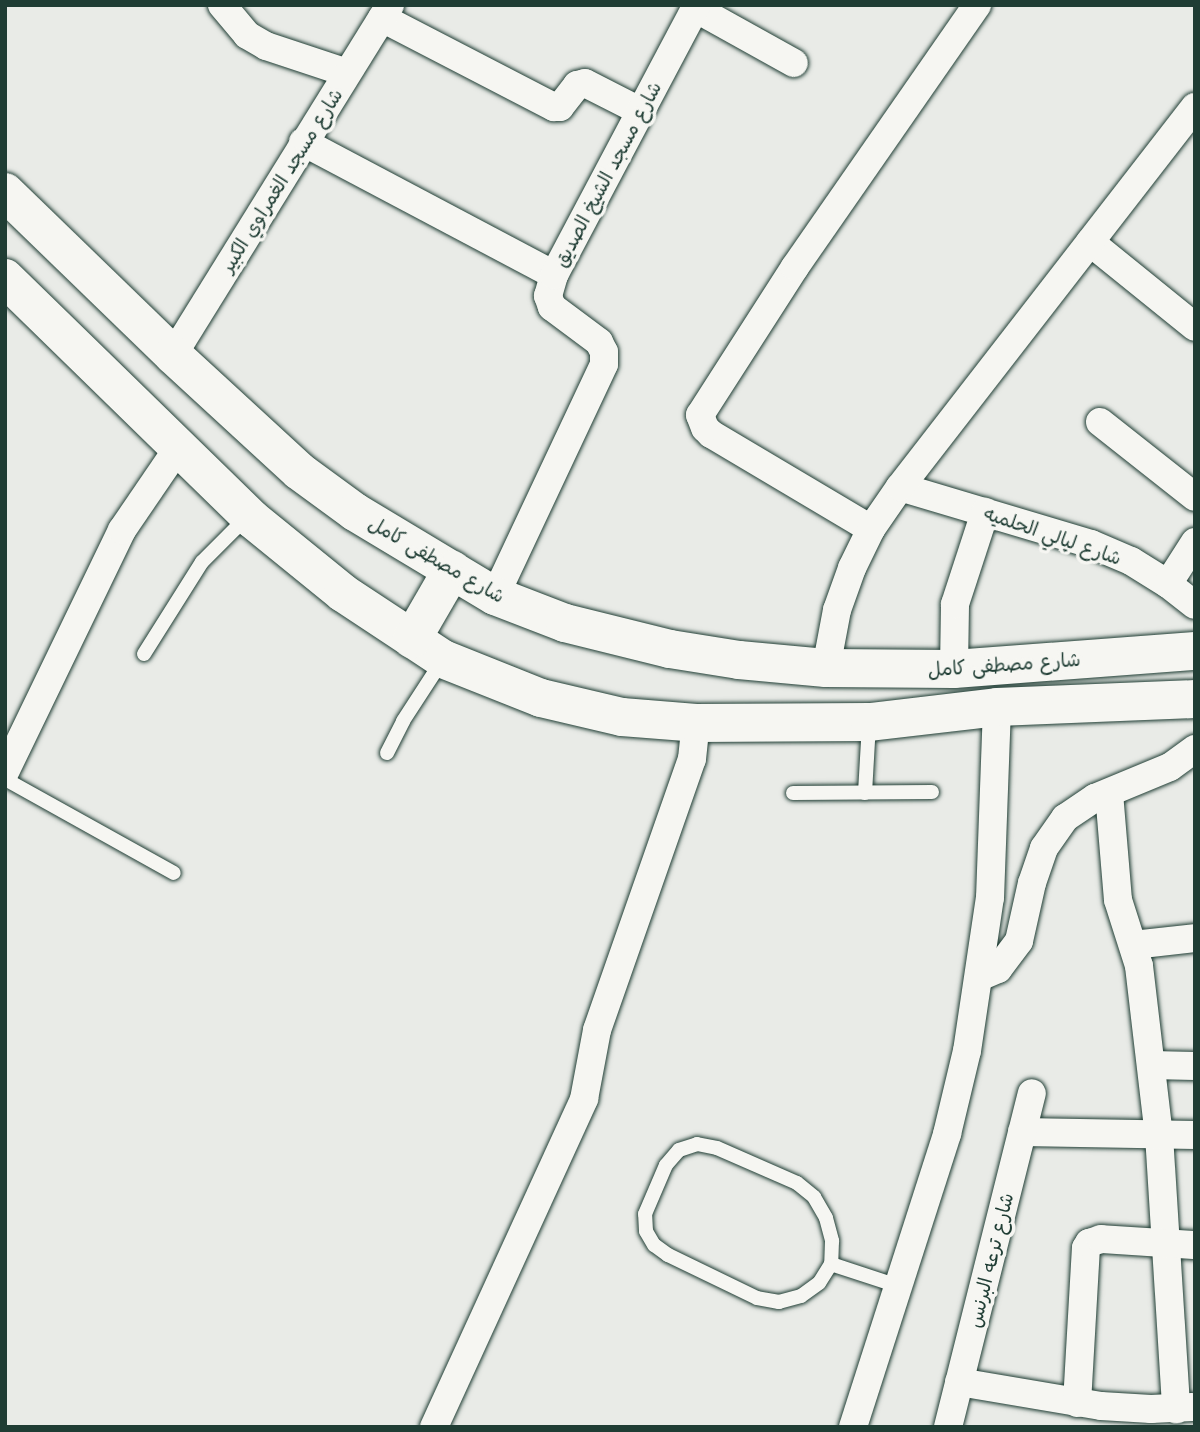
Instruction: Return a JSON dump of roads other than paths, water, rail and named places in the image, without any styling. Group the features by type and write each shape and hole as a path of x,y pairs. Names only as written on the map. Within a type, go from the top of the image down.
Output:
{"main road":[{"name":"شارع مصطفى كامل","path":"5,192 173,355 299,471 355,512 495,596 565,623 670,649 739,660 826,668 954,669 1195,651"},
{"path":"5,278 180,445 252,519 343,593 443,659 541,698 622,717 696,723 870,722 997,707 1195,699"},
{"path":"412,639 452,570"}],"street":[{"path":"222,5 247,36 266,46 346,73"},
{"path":"871,529 711,434 705,428 700,415 795,267 977,5"},
{"path":"696,6 793,63"},
{"name":"شارع مسجد الشيخ الصديق","path":"495,596 604,364 604,352 599,342 552,307 548,296 554,275 696,6"},
{"path":"386,12 554,107 560,107 577,85 585,83 640,111"},
{"name":"شارع مسجد الغمراوي الكبير","path":"173,355 386,12"},
{"path":"826,668 837,610 852,568 871,529 900,487 1195,107"},
{"path":"303,142 554,275"},
{"path":"1090,242 1195,327"},
{"path":"1100,422 1195,497"},
{"path":"5,772 122,530 180,445"},
{"name":"شارع ليالي الحلميه","path":"900,487 1091,544 1131,561 1168,584 1195,606"},
{"path":"954,669 955,604 968,572 985,512"},
{"path":"1168,584 1195,542"},
{"path":"853,1427 947,1134 967,1051 990,898 997,707"},
{"path":"434,1427 584,1099 597,1030 692,759 696,723"},
{"path":"979,977 998,969 1019,941 1031,883 1044,848 1065,818 1109,793 1170,767 1195,749"},
{"path":"959,1382 1088,1412 1183,1413 1181,1244 1159,1135 1139,966 1118,900 1109,793"},
{"path":"1133,945 1195,938"},
{"path":"1151,1065 1195,1066"},
{"name":"شارع ترعه البرنس","path":"948,1427 1032,1093"},
{"path":"1022,1132 1195,1135"},
{"path":"1088,1412 1086,1248 1094,1239 1181,1244"}],"lane":[{"path":"144,654 202,562 236,528 252,519"},
{"path":"387,753 403,721 443,659"},
{"path":"865,793 870,722"},
{"path":"5,779 174,873"},
{"path":"793,793 932,792"},
{"path":"697,1143 717,1148 797,1183 814,1197 826,1218 832,1241 831,1264 819,1283 801,1296 779,1302 757,1298 668,1255 654,1245 646,1231 645,1214 666,1165 679,1150 697,1143"},
{"path":"831,1264 898,1286"}]}
